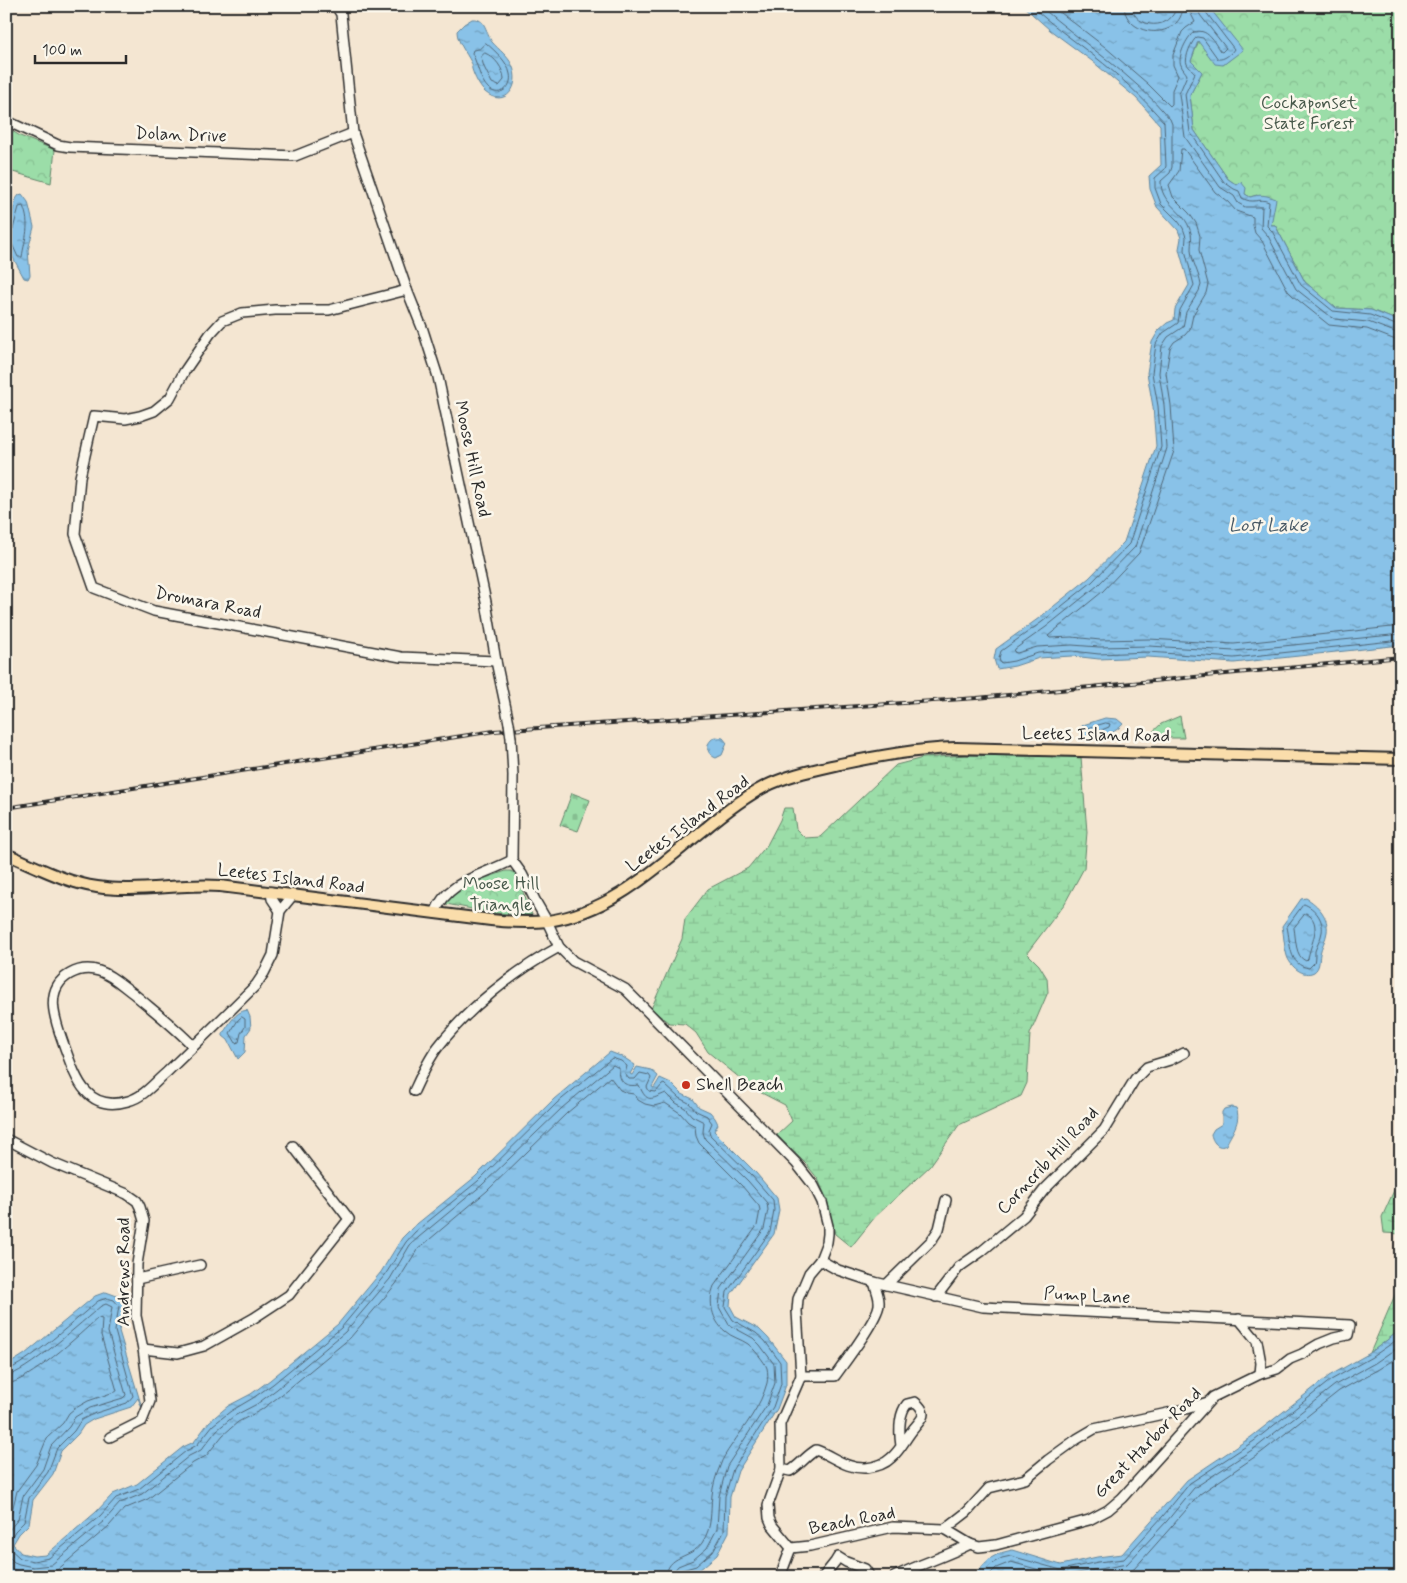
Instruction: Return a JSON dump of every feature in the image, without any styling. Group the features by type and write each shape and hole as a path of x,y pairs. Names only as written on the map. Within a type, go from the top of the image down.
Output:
{"main road":[{"name":"Leetes Island Road","path":"6,854 61,878 97,887 123,889 206,885 512,922 547,921 562,919 586,911 608,902 628,890 733,806 765,786 808,771 884,755 934,749 975,748 1401,759"}],"street":[{"name":"Moose Hill Road","path":"336,6 341,14 353,133 438,377 486,602 511,738 512,860"},
{"name":"Dolan Drive","path":"9,122 58,144 70,147 295,156 353,133"},
{"name":"Dromara Road","path":"407,290 329,310 275,310 242,313 222,321 210,334 184,372 170,398 154,411 125,419 94,416 80,477 75,534 94,588 154,611 401,657 496,662"},
{"path":"414,1091 437,1048 467,1013 515,976 559,947 522,874 512,860 458,885 441,902 435,913"},
{"path":"272,892 272,899 280,911"},
{"path":"193,1046 166,1019 101,971 90,969 78,970 68,975 56,988 53,995 53,1012 73,1072 82,1088 100,1101 116,1104 135,1098 145,1092 193,1046 256,984 273,955 280,911 293,895"},
{"name":"Beach Road","path":"559,947 573,961 625,989 796,1163 814,1186 822,1202 828,1226 827,1242 820,1260 809,1273 798,1299 801,1376 780,1424 781,1469 768,1505 769,1518 772,1525 791,1548 810,1546 894,1527 945,1529"},
{"name":"Corncrib Hill Road","path":"936,1297 959,1267 1024,1216 1044,1190 1104,1130 1135,1079 1147,1067 1170,1060 1184,1053"},
{"name":"Andrews Road","path":"6,1138 52,1163 127,1194 140,1207 144,1222 137,1264 136,1316 143,1349 150,1401 142,1421 110,1437"},
{"path":"143,1349 178,1352 204,1346 254,1318 289,1295 349,1219 293,1146"},
{"path":"886,1285 931,1241 939,1230 946,1200"},
{"name":"Pump Lane","path":"820,1260 838,1270 874,1282 982,1307 1350,1325 1348,1335"},
{"path":"137,1280 200,1265"},
{"path":"801,1376 835,1376 873,1320 879,1306 874,1282"},
{"path":"1239,1319 1258,1341 1261,1362 1260,1374"},
{"name":"Great Harbor Road","path":"945,1529 970,1544 979,1547 1016,1541 1089,1520 1108,1510 1122,1498 1213,1397 1260,1374 1277,1368 1319,1344 1348,1335"},
{"path":"945,1529 967,1512 989,1488 1025,1479 1077,1438 1094,1429 1186,1409 1208,1402"},
{"path":"781,1469 790,1471 816,1450 846,1465 856,1468 868,1468 880,1465 891,1458 901,1446"},
{"path":"826,1542 838,1556 846,1562 865,1569 870,1577"},
{"name":"Great Harbor Road","path":"894,1577 970,1544"},
{"path":"780,1577 791,1548"},
{"path":"824,1577 838,1556"}],"green space":[{"name":"Cockaponset State Forest","path":"1208,6 1401,6 1401,322 1371,310 1336,308 1305,282 1275,225 1271,225 1257,195 1250,197 1228,179 1194,130 1190,95 1202,72 1191,61 1199,40 1223,65 1242,50"},
{"path":"6,127 20,136 55,150 51,183 6,170"},
{"path":"1180,716 1184,738 1146,738 1161,724"},
{"path":"966,755 1081,757 1087,832 1084,868 1065,903 1027,953 1039,965 1047,978 1048,992 1030,1034 1027,1083 1021,1096 959,1125 930,1166 875,1217 851,1247 835,1234 827,1200 818,1179 777,1135 792,1121 785,1105 752,1088 708,1052 696,1033 685,1024 669,1023 651,1009 682,939 685,919 708,889 748,868 767,845 784,808 793,808 796,829 805,838 820,837 896,765 923,758"},
{"path":"572,793 590,800 578,831 560,825"},
{"name":"Moose Hill Triangle","path":"506,871 516,874 532,915 493,913 441,903 471,883"},
{"path":"1401,1181 1401,1234 1384,1233 1382,1217 1396,1186"},
{"path":"1401,1275 1401,1332 1399,1331 1370,1353 1395,1295"}],"water":[{"name":"Lost Lake","path":"1023,6 1141,6 1146,11 1158,13 1165,6 1208,6 1243,50 1223,65 1215,64 1198,41 1191,61 1202,72 1190,95 1194,130 1228,179 1237,185 1241,182 1246,188 1245,194 1250,197 1263,195 1276,199 1271,225 1275,225 1305,282 1336,308 1371,310 1401,322 1401,645 1234,663 1148,657 1099,659 1072,656 1039,658 1015,666 997,669 994,659 996,649 1089,578 1124,542 1156,446 1153,407 1147,373 1152,342 1159,330 1174,320 1175,309 1189,285 1179,249 1181,238 1178,230 1157,207 1150,189 1149,176 1161,165 1160,125 1136,98 1092,61 1050,30"},
{"path":"472,19 477,19 483,23 492,42 512,65 515,80 510,93 505,96 499,98 492,97 483,90 472,69 472,64 460,43 457,31"},
{"path":"22,194 28,202 34,227 28,250 30,275 28,279 24,278 9,250 7,235 16,199"},
{"path":"1105,718 1117,719 1123,724 1115,731 1103,736 1091,738 1081,735 1079,730 1083,725"},
{"path":"716,737 723,738 727,743 722,755 716,758 708,751 708,744"},
{"path":"1306,898 1322,912 1327,927 1318,966 1314,972 1310,973 1301,972 1289,960 1285,949 1282,926 1301,899"},
{"path":"247,1010 251,1028 246,1035 245,1052 238,1059 223,1033 239,1013"},
{"path":"610,1052 623,1057 635,1065 630,1074 632,1075 637,1067 651,1070 658,1076 652,1087 654,1088 660,1078 671,1083 682,1094 693,1099 699,1107 710,1112 718,1124 714,1131 756,1173 777,1198 779,1210 774,1234 731,1294 730,1306 736,1317 759,1329 786,1361 786,1385 777,1409 738,1471 730,1497 729,1532 717,1555 698,1571 676,1577 6,1577 6,1366 25,1354 95,1296 106,1292 117,1296 124,1305 119,1331 143,1411 138,1398 131,1407 94,1419 84,1425 61,1451 53,1474 33,1500 29,1524 19,1534 13,1544 21,1553 34,1556 46,1555 96,1512 113,1494 137,1484 183,1447 194,1442 209,1422 228,1406 251,1394 270,1380 338,1324 381,1272 402,1238 412,1228 475,1177 554,1099"},
{"path":"1236,1108 1237,1123 1226,1145 1218,1146 1211,1134 1214,1129 1222,1124 1222,1112 1224,1109"},
{"path":"1399,1331 1401,1332 1401,1577 972,1577 989,1559 1000,1553 1012,1550 1061,1565 1122,1554 1187,1480 1251,1437 1329,1376 1370,1353"}],"railway":[{"path":"6,808 494,731 977,698 1401,657"}],"place":[{"name":"Shell Beach","path":"686,1085"}]}
